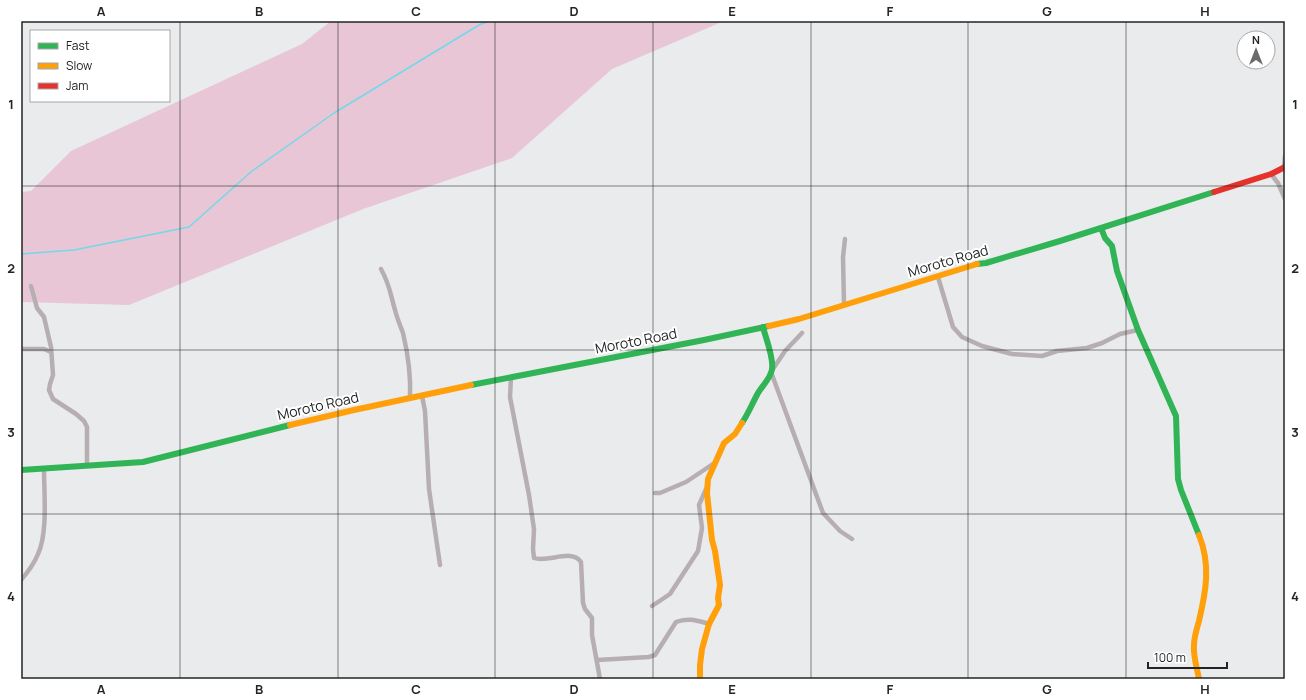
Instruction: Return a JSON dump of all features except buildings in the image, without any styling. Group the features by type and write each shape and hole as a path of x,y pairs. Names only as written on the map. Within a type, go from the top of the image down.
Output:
{"main road":[{"name":"Moroto Road","path":"21,470 143,462 302,422 410,398 510,377 704,340 799,319 1100,228 1171,204 1271,174 1285,167"},
{"path":"1100,228 1105,238 1112,246 1117,271 1138,330 1176,416 1180,490 1202,542 1206,561 1207,577 1205,593 1194,645 1199,679"},
{"path":"700,679 701,652 716,608 719,605 720,585 712,540 707,486 708,479 713,464 724,443 738,430 771,372 771,358 763,327"}],"street":[{"path":"1285,156 1285,167"},
{"path":"1271,174 1278,184 1285,199"},
{"path":"844,305 843,257 845,239"},
{"path":"381,269 387,279 394,309 403,334 411,380 410,398"},
{"path":"938,277 953,327 962,337 982,346 1012,354 1042,356 1057,351 1088,348 1120,334 1138,330"},
{"path":"31,286 37,308 44,317 51,352 53,375 49,390 53,399 84,421 87,427 87,466"},
{"path":"802,333 785,351 771,372 822,513 840,531 852,539"},
{"path":"21,349 44,349 51,352"},
{"path":"510,377 510,397 529,494 534,529 534,558 540,560 570,556 579,559 581,562 583,603 585,609 592,618 592,635 600,679"},
{"path":"422,396 425,411 429,489 440,565"},
{"path":"655,493 660,493 682,484 713,464"},
{"path":"21,580 31,568 39,554 44,520 44,469"},
{"path":"652,606 670,594 698,551 702,528 699,505 707,486"},
{"path":"597,660 649,657 655,655 676,622 690,619 710,624"}],"shaded area":[{"path":"331,21 724,21 612,69 512,158 363,209 129,305 21,302 21,192 31,191 71,151 302,44"}],"waterway":[{"path":"21,254 74,250 189,227 252,171 334,113 479,25 489,21"}],"traffic: fast":[{"path":"977,264 986,263 1060,241 1214,192"},
{"path":"1101,228 1105,238 1112,246 1117,271 1138,330 1176,416 1178,479 1199,535"},
{"path":"471,385 769,326"},
{"path":"742,423 771,372 772,359 763,327"},
{"path":"21,470 143,462 290,425"}],"traffic: slow":[{"path":"769,326 799,319 977,264"},
{"path":"290,425 471,385"},
{"path":"700,679 702,649 709,624 719,605 718,598 720,585 712,540 707,493 708,479 724,443 735,434 742,423"},
{"path":"1199,535 1205,557 1206,578 1204,599 1194,642 1199,679"}],"traffic: jam":[{"path":"1214,192 1271,174 1285,167"}]}
